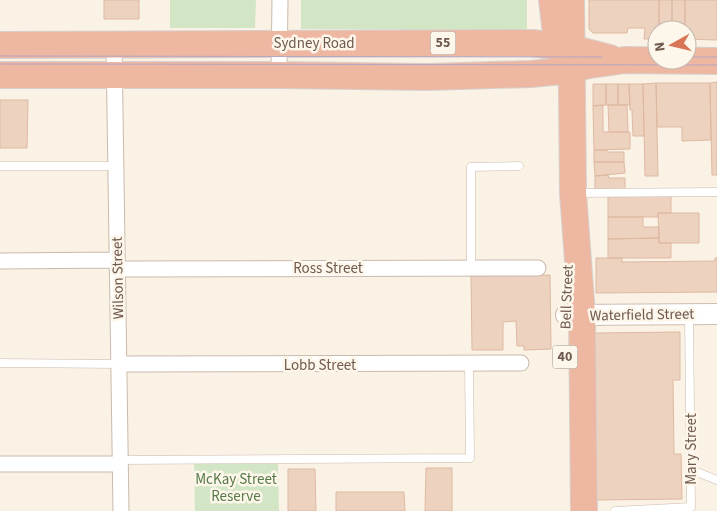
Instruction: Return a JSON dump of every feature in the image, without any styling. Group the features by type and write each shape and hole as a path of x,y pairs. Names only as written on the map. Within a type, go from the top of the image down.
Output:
{"highway":[{"name":"Bell Street","path":"552,0 565,58 571,121 573,198 567,268 574,315 584,511"},
{"name":"Bell Street","path":"565,58 571,0"},
{"name":"Sydney Road","path":"0,45 532,43 565,58 717,61"},
{"name":"Sydney Road","path":"0,75 427,77 532,74 565,58"},
{"name":"Bell Street","path":"568,511 565,364 574,315"}],"street":[{"path":"279,75 280,0"},
{"name":"Wilson Street","path":"114,44 121,511"},
{"name":"Ross Street","path":"0,261 538,268"},
{"name":"Waterfield Street","path":"574,315 717,314"},
{"name":"Lobb Street","path":"119,364 521,364"},
{"path":"0,464 120,462"}],"lane":[{"path":"0,166 116,166"},
{"path":"471,268 471,167 519,166"},
{"path":"573,198 717,192"},
{"name":"Mary Street","path":"615,511 691,507 689,314"},
{"path":"0,363 119,364"},
{"path":"120,462 470,458 468,364"},
{"path":"692,470 717,480"}],"green space":[{"path":"170,0 256,0 255,28 170,28"},
{"path":"301,0 527,0 527,30 301,29"},
{"name":"McKay Street Reserve","path":"194,464 278,464 279,511 195,511"}],"building":[{"path":"104,0 139,0 139,19 104,19"},
{"path":"589,0 659,0 659,20 647,20 647,39 644,39 645,28 628,28 627,33 593,33 589,29"},
{"path":"659,0 672,0 672,20 659,20"},
{"path":"672,0 685,0 685,20 672,20"},
{"path":"685,0 717,0 717,40 697,39 697,20 685,20"},
{"path":"717,82 717,175 712,175 710,83"},
{"path":"656,83 710,83 711,140 682,141 682,127 657,127"},
{"path":"656,83 658,176 645,176 643,84"},
{"path":"593,84 606,84 606,105 593,106"},
{"path":"606,84 618,84 618,105 606,105"},
{"path":"618,84 629,84 630,105 618,105"},
{"path":"629,84 643,84 644,136 633,136"},
{"path":"0,100 28,100 27,148 0,148"},
{"path":"603,105 603,132 630,132 630,149 594,150 593,106"},
{"path":"608,105 627,105 628,132 609,132"},
{"path":"594,150 624,152 624,162 594,162"},
{"path":"594,162 624,162 625,173 595,176"},
{"path":"608,175 609,178 625,178 625,189 595,189 595,176"},
{"path":"671,195 671,213 658,213 658,217 608,217 608,196"},
{"path":"658,213 699,213 699,243 659,243"},
{"path":"608,217 643,217 643,227 659,227 659,238 608,239"},
{"path":"659,238 659,243 671,243 671,258 608,258 608,239"},
{"path":"596,258 622,258 622,262 715,261 715,258 717,258 717,292 596,293"},
{"path":"550,275 551,349 524,350 524,346 517,346 516,321 503,322 503,350 472,350 471,276"},
{"path":"680,332 680,380 673,380 674,454 681,454 682,499 594,500 592,337 597,333"},
{"path":"426,468 452,468 452,511 425,511"},
{"path":"288,469 315,469 316,511 288,511"},
{"path":"336,492 404,492 405,511 336,511"}],"tram line":[{"path":"0,56 602,57"},
{"path":"697,57 717,57"},
{"path":"0,64 717,65"}]}
